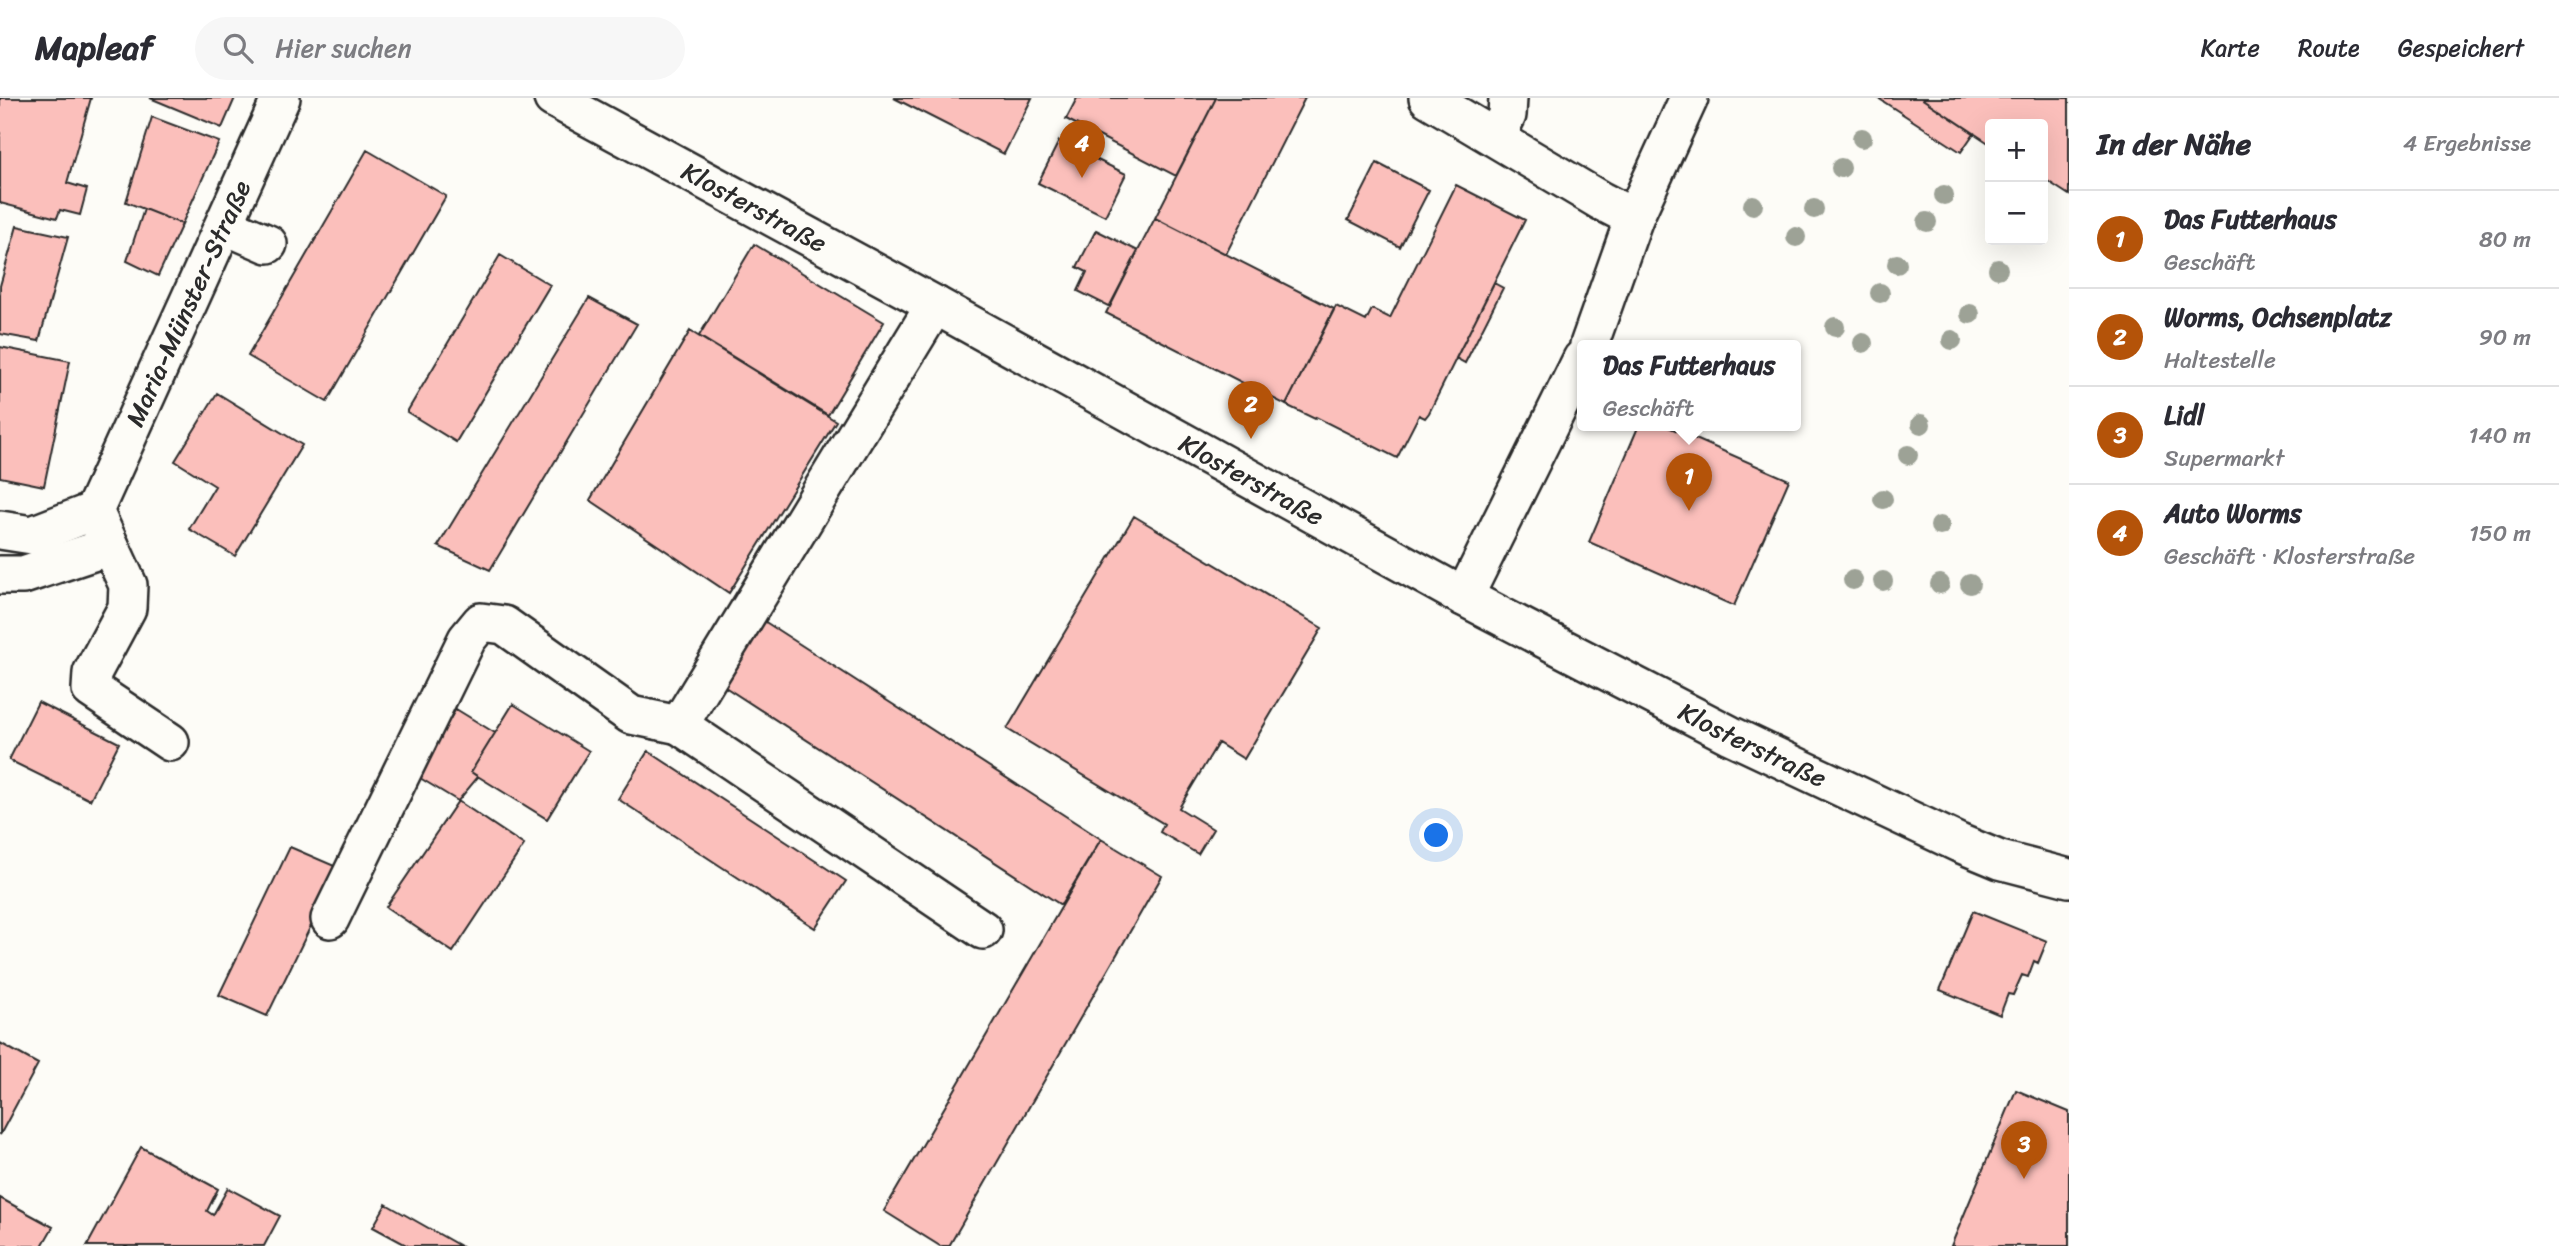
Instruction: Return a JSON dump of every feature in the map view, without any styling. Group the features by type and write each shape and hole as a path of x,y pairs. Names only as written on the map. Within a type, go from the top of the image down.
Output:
{"street":[{"name":"Maria-Münster-Straße","path":"94,511 281,98"},
{"name":"Klosterstraße","path":"553,98 1464,597 1730,735 1959,843 2000,860 2069,878"},
{"path":"1428,98 1634,218"},
{"path":"1496,136 1507,115 1508,98"},
{"path":"1591,340 1634,218 1689,98"},
{"path":"224,225 268,244"},
{"path":"679,725 935,305"},
{"path":"1464,597 1577,369"},
{"path":"0,530 32,535 94,511 128,585 127,608 92,673 91,689 170,742"},
{"path":"0,575 23,575 110,546"},
{"path":"330,919 467,639 481,622 504,625 631,715 679,725 984,930"},
{"name":"Klosterstraße","path":"1959,843 2069,856"}],"building":[{"path":"0,98 91,98 67,183 87,189 80,215 60,210 57,218 0,203"},
{"path":"150,98 235,98 222,128"},
{"path":"894,98 1032,98 1004,154"},
{"path":"1077,98 1216,98 1176,176 1066,119"},
{"path":"1216,98 1305,98 1226,254 1155,218"},
{"path":"1878,98 1921,98 1974,133 1961,152"},
{"path":"1921,98 2069,98 2069,195 2048,181 2048,119 1985,119 1985,141"},
{"path":"152,117 219,142 182,224 126,202"},
{"path":"1059,141 1126,174 1105,216 1038,183"},
{"path":"367,150 446,196 327,402 248,356"},
{"path":"1377,163 1429,190 1400,247 1348,220"},
{"path":"1456,185 1525,220 1429,413 1425,418 1419,415 1397,458 1286,405 1336,306 1366,321 1372,309 1390,318"},
{"path":"144,209 182,224 158,276 127,261"},
{"path":"1155,218 1334,309 1286,405 1106,313"},
{"path":"17,226 68,237 39,341 0,334 0,286"},
{"path":"1096,230 1138,251 1110,307 1078,291 1087,272 1077,267"},
{"path":"754,244 884,322 828,415 699,336"},
{"path":"500,255 550,285 456,442 407,412"},
{"path":"1494,283 1503,288 1465,363 1456,358"},
{"path":"589,298 637,324 490,570 438,546"},
{"path":"690,331 836,421 729,593 590,500"},
{"path":"0,347 70,361 44,486 0,477"},
{"path":"217,393 302,445 235,556 189,529 215,486 175,461"},
{"path":"1636,431 1678,431 1789,480 1734,606 1589,542"},
{"path":"1134,516 1322,628 1244,759 1218,743 1179,808 1213,829 1198,854 1160,832 1164,824 1007,729"},
{"path":"764,621 1101,839 1061,905 722,685"},
{"path":"38,702 119,743 90,800 9,760"},
{"path":"513,704 589,751 547,819 471,772"},
{"path":"456,709 495,733 471,772 478,777 458,801 415,775"},
{"path":"648,751 846,881 815,928 618,799"},
{"path":"458,801 524,845 453,952 386,907"},
{"path":"1101,839 1162,876 949,1246 940,1246 884,1211"},
{"path":"290,847 339,868 267,1016 219,995"},
{"path":"1973,911 2047,941 2038,963 2034,961 2028,977 2022,975 2013,995 2008,994 2000,1015 1940,990"},
{"path":"0,1043 38,1064 0,1135"},
{"path":"2016,1090 2069,1112 2069,1246 1951,1246"},
{"path":"141,1147 218,1189 207,1211 213,1215 228,1188 280,1216 264,1246 87,1246"},
{"path":"0,1198 53,1227 42,1246 0,1246"},
{"path":"386,1204 460,1246 408,1246 373,1227"}],"place":[{"name":"Auto Worms","path":"1082,178"},
{"name":"Worms, Ochsenplatz","path":"1251,439"},
{"name":"Das Futterhaus","path":"1689,511"},
{"name":"Lidl","path":"2024,1179"}]}
